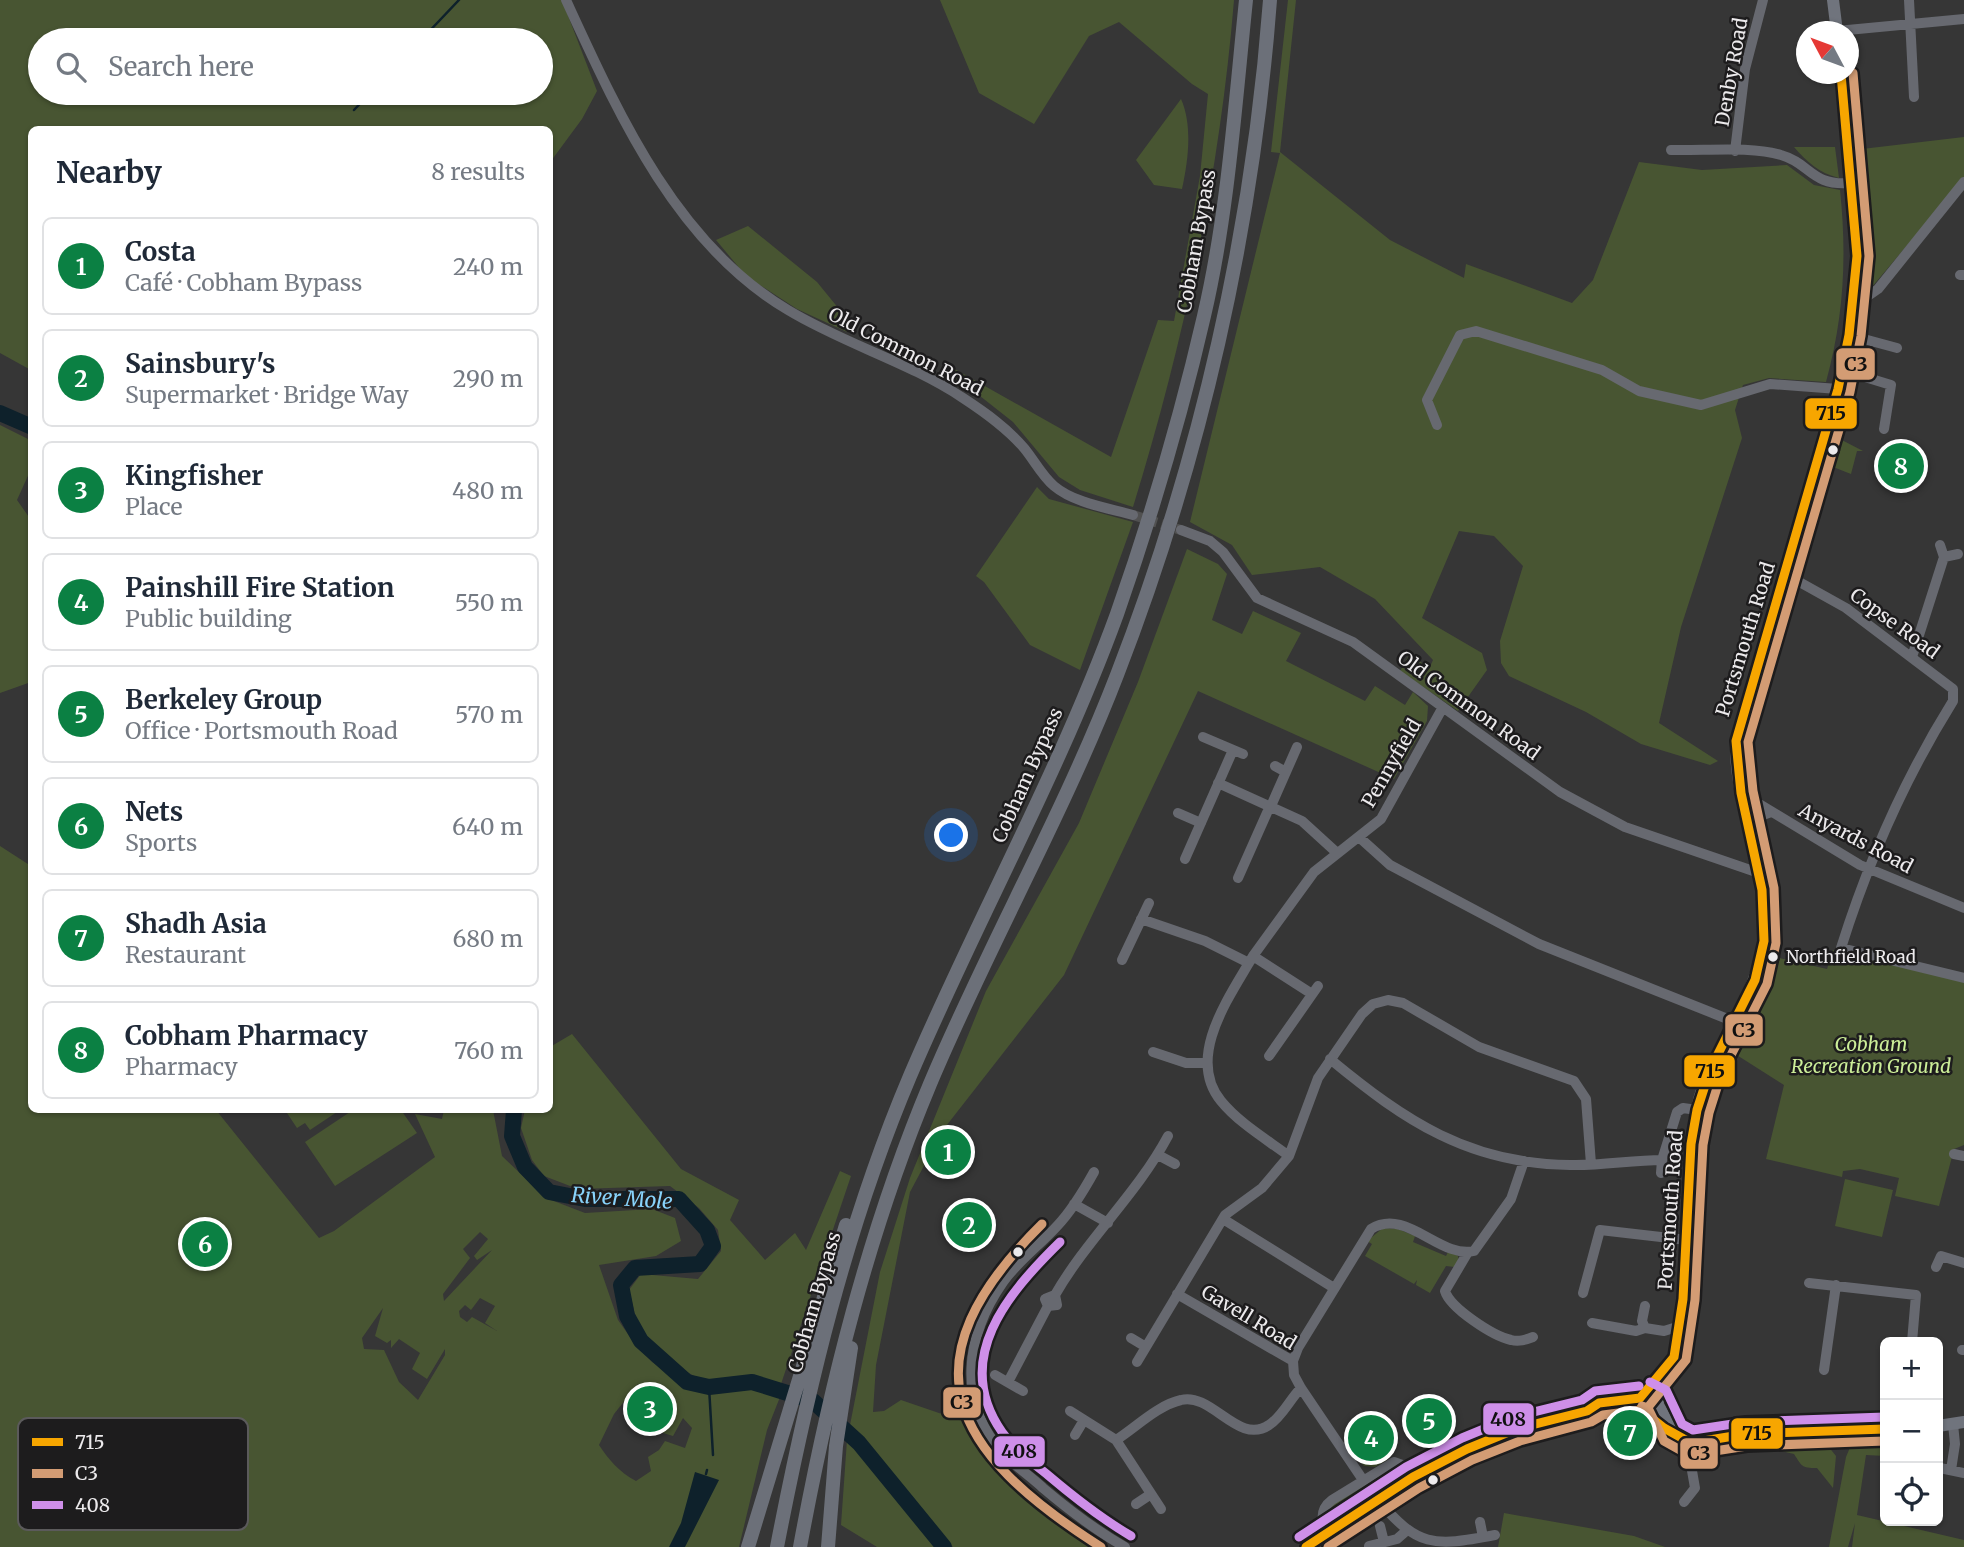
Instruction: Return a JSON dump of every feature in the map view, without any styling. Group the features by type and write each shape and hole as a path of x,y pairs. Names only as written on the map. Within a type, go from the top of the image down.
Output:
{"highway":[{"name":"Cobham Bypass","path":"777,1547 812,1355 880,1155 940,1007 1064,742 1117,614 1164,463 1205,313 1230,154 1246,0"},
{"name":"Cobham Bypass","path":"800,1547 818,1455 843,1369 862,1284 891,1188 928,1088 1117,676 1156,564 1189,454 1231,286 1267,42 1270,0"},
{"path":"748,1547 780,1433 812,1355"},
{"path":"828,1547 843,1369"}],"main road":[{"path":"1833,0 1836,21"},
{"name":"Portsmouth Road","path":"1658,1403 1670,1380 1680,1326 1691,1144 1697,1110 1710,1070 1755,980 1764,941 1765,907 1741,793 1736,755 1737,733 1838,389 1854,300 1857,256 1842,84"},
{"name":"Portsmouth Road","path":"1643,1403 1675,1351"},
{"path":"1643,1403 1654,1412 1658,1403"},
{"path":"1306,1547 1413,1477 1504,1433 1587,1411 1601,1414 1643,1403"},
{"path":"1643,1403 1673,1433 1687,1442 1746,1433 1880,1429"},
{"path":"1658,1403 1673,1433"}],"street":[{"name":"Old Common Road","path":"566,0 608,92 671,199 735,272 790,312 961,397 993,417 1024,447 1053,486 1071,496 1133,515"},
{"name":"Denby Road","path":"1735,151 1745,69 1763,0"},
{"path":"1909,0 1914,97"},
{"path":"1859,29 1964,19"},
{"path":"1671,150 1780,154 1827,183 1850,183"},
{"path":"1854,300 1865,298 1878,289 1964,182"},
{"path":"1437,425 1427,400 1460,335 1476,331 1602,370 1639,391 1701,405 1770,384 1838,389"},
{"path":"1849,335 1897,348"},
{"path":"1842,370 1891,385 1884,429"},
{"name":"Old Common Road","path":"1181,530 1210,541 1223,552 1257,598 1353,642 1542,780 1594,812 1658,840 1759,873"},
{"path":"1912,657 1944,557 1940,545"},
{"path":"1944,557 1958,554"},
{"name":"Copse Road","path":"1785,574 1846,608 1959,691 1893,810 1868,869 1842,948 1964,978"},
{"name":"Pennyfield","path":"1207,1063 1210,1039 1251,960 1304,884 1336,852 1360,838 1387,810 1443,707"},
{"path":"1203,737 1243,754"},
{"path":"1238,878 1297,747"},
{"path":"1185,859 1233,750"},
{"path":"1275,766 1286,772"},
{"path":"1218,783 1310,826 1336,852"},
{"name":"Anyards Road","path":"1741,793 1868,869 1964,908"},
{"name":"Anyards Road","path":"1747,821 1771,812"},
{"path":"1178,813 1200,823"},
{"path":"1360,838 1390,865 1539,944 1735,1022"},
{"path":"1122,960 1149,903"},
{"path":"1141,919 1205,941 1315,990 1269,1056"},
{"path":"1137,1362 1223,1219 1270,1180 1289,1156 1302,1127 1311,1094 1330,1059 1369,1007 1384,1000 1403,1003 1479,1047 1574,1081 1586,1099 1591,1164"},
{"path":"1153,1052 1186,1063 1207,1063 1210,1081 1222,1102 1289,1156"},
{"path":"1330,1059 1374,1096 1422,1127 1473,1151 1524,1161 1591,1164 1662,1160"},
{"path":"1661,1173 1662,1160 1679,1110 1697,1110"},
{"path":"1008,1382 1048,1307 1045,1299 1055,1295 1069,1271 1158,1155 1168,1136"},
{"path":"1158,1155 1175,1164"},
{"path":"1524,1161 1507,1206 1480,1246 1468,1252 1445,1291 1449,1303 1505,1338 1520,1341 1533,1337"},
{"path":"1094,1172 1057,1226 1015,1267 989,1304 974,1339 971,1386 983,1424 1002,1452 1088,1525 1125,1547"},
{"path":"1074,1203 1108,1223"},
{"path":"1223,1219 1334,1289"},
{"path":"1293,1361 1367,1233 1381,1224 1399,1225 1468,1252"},
{"path":"1583,1293 1600,1230 1687,1240"},
{"path":"1936,1267 1941,1256 1963,1268"},
{"path":"1809,1283 1916,1295 1912,1337"},
{"path":"1824,1370 1836,1285"},
{"name":"Gavell Road","path":"1177,1294 1293,1361 1301,1388 1363,1480"},
{"path":"1645,1306 1642,1321 1645,1328"},
{"path":"1592,1323 1636,1331 1645,1328 1664,1331 1680,1326"},
{"path":"1664,1331 1675,1351"},
{"path":"1131,1338 1146,1347"},
{"path":"995,1375 1023,1391"},
{"path":"1116,1440 1181,1399 1198,1401 1248,1430 1263,1429 1273,1423 1301,1388"},
{"path":"1070,1411 1116,1440 1161,1509"},
{"path":"1075,1435 1084,1420"},
{"path":"1951,1470 1958,1423"},
{"path":"1684,1502 1695,1488 1695,1475 1687,1442"},
{"path":"1327,1533 1322,1522 1325,1506 1363,1480 1394,1462 1405,1466 1413,1477"},
{"path":"1943,1469 1964,1473"},
{"path":"1136,1504 1151,1494"},
{"path":"1377,1499 1405,1532 1436,1544 1489,1536 1480,1522"},
{"path":"1380,1526 1384,1542"},
{"path":"1369,1546 1397,1539 1405,1532"}],"green space":[{"path":"0,0 562,0 597,91 582,119 553,158 553,126 28,126 28,368 0,353"},
{"path":"940,0 1234,0 1219,129 1197,256 1168,382 1133,507 1080,490 1059,477 1013,422 980,396 941,376 944,363 1111,457 1158,320 1174,321 1200,176 1208,94 1192,84 1119,22 1089,36 1034,124 979,93"},
{"path":"1288,0 1296,0 1280,152 1390,240 1464,278 1466,264 1572,303 1593,280 1639,162 1702,170 1787,165 1814,185 1840,190 1842,286 1837,334 1826,382 1769,378 1743,385 1735,410 1742,438 1681,627 1659,723 1718,761 1710,765 1641,744 1586,712 1509,676 1501,663 1500,641 1523,566 1494,536 1459,531 1422,618 1482,653 1487,670 1458,711 1400,671 1410,653 1429,669 1433,660 1375,599 1320,567 1252,575 1232,545 1190,522 1280,153 1271,152"},
{"path":"1181,99 1188,132 1182,189 1154,185 1136,160"},
{"path":"1964,137 1964,178 1871,288 1865,280 1862,149"},
{"path":"1794,147 1835,147 1839,178 1814,166"},
{"path":"748,226 817,282 848,320 847,332 797,309 746,276 716,240"},
{"path":"0,425 28,439 28,476 17,500 28,516 28,683 0,693"},
{"path":"1836,437 1863,451 1857,451 1851,474 1828,465"},
{"path":"1037,487 1049,499 1133,522 1080,670 1030,645 984,582 976,576"},
{"path":"1187,549 1218,564 1227,574 1212,620 1242,634 1253,611 1301,633 1286,661 1365,701 1375,686 1405,705 1413,692 1428,706 1427,721 1394,779 1198,691 1064,975 943,1130 910,1192 876,1365 873,1412 884,1411 901,1400 971,1424 1003,1463 1057,1512 1105,1547 953,1547 850,1425 880,1272 910,1178 986,991 1079,823 1138,682"},
{"path":"0,846 28,864 28,1113 218,1113 319,1238 334,1231 435,1157 415,1114 442,1119 443,1113 494,1113 502,1156 546,1198 585,1213 652,1209 675,1218 681,1241 656,1256 599,1265 618,1320 652,1362 681,1381 707,1392 751,1387 780,1397 767,1430 739,1547 0,1547","holes":["480,1232 488,1239 474,1256 477,1260 492,1250 444,1301 443,1294 470,1258 463,1249","480,1298 495,1306 485,1323 497,1331 472,1317 467,1322 460,1317 459,1311 465,1305 471,1310","383,1308 375,1336 387,1343 391,1340 391,1348 399,1339 420,1353 412,1369 427,1379 445,1349 445,1355 418,1400 399,1382 384,1350 364,1349 362,1338","638,1384 668,1409 663,1433 673,1436 683,1418 692,1428 685,1448 665,1441 659,1450 648,1457 651,1471 636,1481 624,1474 599,1445 614,1414"]},
{"name":"Cobham Recreation Ground","path":"1833,950 1964,981 1964,1145 1954,1149 1939,1206 1895,1196 1899,1178 1860,1169 1843,1171 1842,1177 1766,1159 1784,1085 1732,1052 1761,995 1771,956 1827,969"},
{"path":"572,1034 681,1169 739,1200 730,1220 765,1260 795,1233 806,1250 840,1171 851,1176 780,1387 754,1381 703,1380 683,1370 647,1339 640,1328 629,1290 641,1274 698,1279 721,1251 718,1230 699,1208 670,1186 578,1189 544,1176 532,1160 521,1128 524,1113 553,1113 553,1045"},
{"path":"287,1113 336,1113 310,1130 305,1123 297,1128"},
{"path":"348,1113 403,1113 417,1133 335,1186 305,1142"},
{"path":"1845,1179 1893,1190 1882,1237 1835,1226"},
{"path":"1383,1228 1398,1229 1415,1236 1413,1242 1446,1256 1449,1250 1458,1256 1459,1262 1455,1267 1446,1266 1430,1293 1416,1285 1417,1280 1414,1284 1365,1256 1372,1244 1367,1241"},
{"path":"1820,1436 1836,1456 1833,1488 1817,1468 1802,1466 1794,1454 1768,1448 1766,1439"},
{"path":"1861,1436 1880,1439 1880,1456 1866,1455 1857,1515 1880,1520 1880,1526 1904,1526 1964,1540 1964,1547 1852,1547 1855,1523 1848,1547 1829,1547 1846,1457 1851,1445"},
{"path":"847,1440 936,1547 877,1547 841,1525"},
{"path":"1361,1448 1367,1456 1379,1448 1387,1460 1375,1467 1364,1466 1353,1454"},
{"path":"1394,1466 1403,1471 1327,1520 1327,1508"},
{"path":"1504,1513 1634,1536 1665,1547 1498,1547"}],"water":[{"path":"695,1472 719,1480 685,1547 669,1547 681,1523"}],"waterway":[{"path":"432,28 459,0"},
{"path":"354,110 359,105"},
{"name":"River Mole","path":"0,413 28,425"},
{"name":"River Mole","path":"514,1113 512,1136 525,1167 549,1192 585,1199 679,1199 707,1230 713,1246 700,1264 635,1268 621,1285 627,1316 641,1341 687,1382 709,1387 752,1382 813,1401 859,1443 944,1547"},
{"path":"709,1387 713,1455"},
{"path":"706,1474 707,1470"}],"tunnel":[{"path":"1133,515 1181,530"}],"transit line":[{"name":"715","path":"1640,1398 1674,1357 1683,1299 1691,1144 1697,1110 1710,1070 1755,980 1764,941 1762,890 1741,793 1736,741 1838,389 1849,335 1857,256 1842,84"},
{"name":"C3","path":"1649,1406 1686,1360 1695,1300 1703,1145 1709,1113 1721,1075 1767,984 1776,943 1774,888 1753,791 1748,742 1850,392 1861,336 1869,256 1854,84"},
{"name":"C3","path":"1042,1224 998,1274 971,1320 959,1362 962,1402 979,1439 1008,1476 1049,1511 1101,1547"},
{"name":"408","path":"1060,1242 1022,1283 1005,1305 992,1329 984,1353 982,1379 988,1405 1002,1432 1018,1450 1079,1500 1131,1536"},
{"name":"408","path":"1650,1382 1666,1390 1682,1424 1693,1430 1746,1422 1880,1417"},
{"name":"408","path":"1299,1537 1406,1467 1462,1438 1513,1417 1582,1400 1595,1391 1639,1386"},
{"name":"715","path":"1306,1547 1413,1477 1467,1449 1516,1429 1587,1411 1599,1403 1640,1398"},
{"name":"C3","path":"1642,1406 1648,1408 1664,1441 1689,1455 1747,1446 1880,1441"},
{"name":"715","path":"1640,1409 1664,1428 1691,1443 1746,1434 1880,1429"},
{"name":"C3","path":"1328,1547 1419,1488 1472,1460 1520,1441 1591,1422 1603,1415 1641,1410"}],"place":[{"name":"Cobham Pharmacy","path":"1901,466"},
{"name":"Northfield Road","path":"1773,957"},
{"name":"Costa","path":"948,1152"},
{"name":"Sainsbury's","path":"969,1225"},
{"name":"Nets","path":"205,1244"},
{"name":"Kingfisher","path":"650,1409"},
{"name":"Berkeley Group","path":"1429,1421"},
{"name":"Shadh Asia","path":"1630,1433"},
{"name":"Painshill Fire Station","path":"1371,1438"}]}
